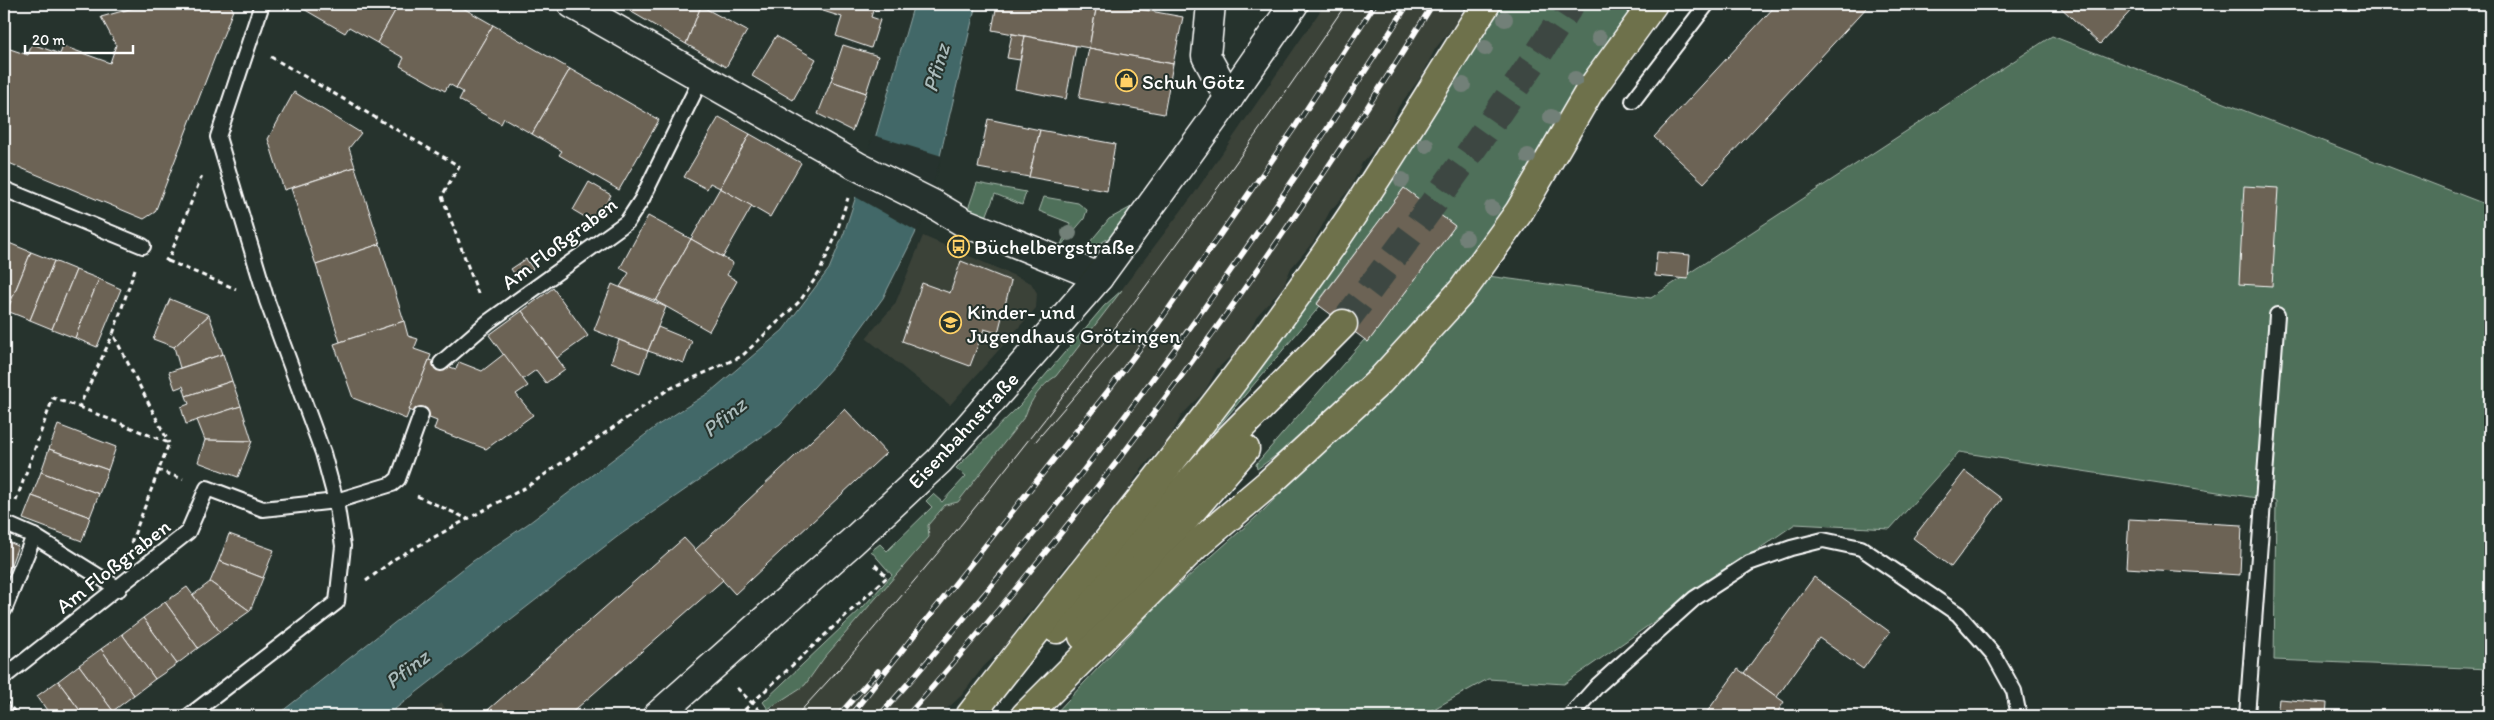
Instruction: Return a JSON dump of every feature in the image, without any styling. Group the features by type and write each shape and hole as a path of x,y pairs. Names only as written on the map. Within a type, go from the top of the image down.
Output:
{"highway":[{"path":"971,716 1070,586 1201,424 1336,239 1486,4"},
{"path":"1025,716 1195,546 1268,484 1380,381 1462,291 1519,212 1589,92 1653,4"},
{"path":"971,716 1081,603 1228,440 1343,324 1245,449 1097,618 1017,716"}],"street":[{"path":"572,4 701,79 858,166 981,231 1099,277"},
{"path":"1211,4 1206,56 1230,98"},
{"name":"Eisenbahnstraße","path":"657,716 852,542 939,461 1099,277 1230,98 1294,4"}],"lane":[{"path":"189,716 337,602 343,546 336,501 323,453 267,301 218,136 262,4"},
{"path":"1633,101 1705,4"},
{"name":"Am Floßgraben","path":"440,363 488,322 627,222 642,199 701,79"},
{"path":"4,189 143,246"},
{"path":"2247,716 2277,314"},
{"path":"392,484 398,479 422,415"},
{"name":"Am Floßgraben","path":"4,677 119,589 188,532 207,488 263,509 336,501 392,484"},
{"path":"6,524 34,536 119,589"},
{"path":"4,610 34,536"},
{"path":"1570,716 1598,685 1695,598 1749,563 1791,548 1823,540 1862,548 1958,614 1994,656 2014,691 2019,716"}],"path":[{"path":"249,44 459,166 442,196 488,322"},
{"path":"168,261 218,136"},
{"path":"337,602 396,558 528,486 668,389 742,356 800,302 819,272 834,240 858,166"},
{"path":"79,407 113,334 143,246 168,261 267,301"},
{"path":"113,334 169,443 128,551 142,570"},
{"path":"6,524 53,398 169,443"},
{"path":"392,484 469,519"},
{"path":"738,716 887,577 852,542"},
{"path":"4,697 18,716"}],"shaded area":[{"path":"1325,4 1465,4 1457,22 1435,49 1423,74 1399,106 1382,141 1362,163 1350,189 1330,211 1314,241 1291,268 1283,287 1256,317 1247,338 1239,349 1217,369 1205,391 1181,416 1168,441 1141,469 1123,499 1104,518 1084,547 1064,568 1044,596 1023,619 1007,645 984,666 961,696 939,716 780,716 771,705 805,685 824,658 929,537 928,525 945,505 958,502 1025,416 1029,404 1046,383 1056,376 1194,194"},
{"name":"Kinder- und Jugendhaus Grötzingen","path":"923,236 1031,283 1037,293 1036,308 950,405 866,338 895,304"},
{"path":"441,703 452,716 423,716"}],"green space":[{"path":"1502,4 1636,4 1596,59 1508,203 1461,271 1413,329 1313,429 1257,469 1256,464 1364,340 1368,342 1455,226 1404,188 1317,303 1320,306 1213,433 1212,431 1287,327"},
{"path":"2052,36 2490,206 2490,669 2274,660 2276,501 1959,452 1890,529 1795,524 1564,684 1488,679 1421,716 1053,716 1161,601 1264,510 1488,276 1651,298"},
{"path":"977,183 1026,192 1022,205 995,194 986,217 968,209"},
{"path":"1044,197 1078,203 1087,210 1084,219 1060,247 1070,223 1039,211"},
{"path":"1137,204 1116,232 1102,242 1085,248 1109,219"},
{"path":"1122,290 1056,376 1037,393 1025,416 958,502 945,505 928,525 929,537 824,658 805,685 768,709 763,702 863,607 892,575 871,551 880,544 887,551 932,507 926,501 933,494 942,502 966,476 956,468 1020,405 1104,306"}],"water":[{"name":"Pfinz","path":"914,4 976,4 940,156 915,234 883,298 836,363 780,424 617,537 386,716 276,716 473,561 529,523 658,425 710,392 783,330 829,269 844,233 876,135"}],"pier":[{"path":"873,135 942,156 918,232 854,196"}],"building":[{"path":"134,4 230,4 233,10 155,212 144,219 4,161 4,47 28,55 32,44 60,54 63,46 110,63 116,45 101,17 133,8"},
{"path":"295,4 399,4 377,43 349,27 345,33"},
{"path":"399,4 456,4 493,25 456,88 449,84 445,91 400,66 404,58 377,43"},
{"path":"618,4 702,4 686,44"},
{"path":"801,4 875,4 871,17 880,20 871,48 836,36 842,17"},
{"path":"997,4 1097,4 1089,48 992,30"},
{"path":"1097,4 1112,4 1183,17 1173,64 1089,48"},
{"path":"1777,4 1870,4 1704,183 1654,137"},
{"path":"2057,4 2137,4 2100,44"},
{"path":"701,6 747,31 726,67 686,44"},
{"path":"493,25 570,69 532,134 504,118 501,124 459,100 463,92 456,88"},
{"path":"1012,34 1025,36 1020,60 1007,58"},
{"path":"776,36 816,59 793,100 752,76"},
{"path":"1025,36 1076,46 1066,99 1015,89"},
{"path":"843,45 878,56 866,93 831,81"},
{"name":"Schuh Götz","path":"1089,48 1173,64 1164,114 1079,98"},
{"path":"570,69 659,120 619,190 559,155 562,151 532,134"},
{"path":"831,81 866,93 852,131 818,114"},
{"path":"294,92 361,133 349,148 355,167 284,190 268,139"},
{"path":"719,117 750,134 720,188 710,183 707,189 684,177"},
{"path":"988,119 1040,130 1029,177 978,168"},
{"path":"1040,130 1115,144 1107,191 1029,177"},
{"path":"750,134 801,163 770,217 720,188"},
{"path":"355,167 380,244 316,265 291,188"},
{"path":"589,182 611,195 595,223 573,210"},
{"path":"2244,186 2278,188 2272,286 2239,284"},
{"path":"720,188 752,206 723,257 691,239"},
{"path":"1404,188 1455,226 1368,342 1317,304"},
{"path":"648,216 691,239 656,301 620,287 629,273 620,268"},
{"path":"691,239 733,263 727,275 737,281 709,331 656,301"},
{"path":"9,243 31,252 7,311 4,310 4,255"},
{"path":"380,244 404,321 340,342 316,265"},
{"path":"31,252 54,261 30,320 7,311"},
{"path":"1657,252 1690,255 1688,279 1655,276"},
{"path":"526,259 533,269 518,279 511,269"},
{"path":"54,261 76,270 52,329 30,320"},
{"path":"961,261 1011,281 998,333 984,329 970,366 902,341 922,283 950,293"},
{"path":"76,270 99,279 75,338 52,329"},
{"path":"99,279 121,289 97,347 75,338"},
{"path":"612,284 666,307 648,351 594,330"},
{"path":"553,288 588,336 557,358 522,311"},
{"path":"170,299 209,315 174,347 153,339"},
{"path":"522,311 565,369 546,383 536,370 522,380 489,335"},
{"path":"209,315 223,354 180,368 174,347"},
{"path":"404,321 408,336 418,339 414,349 431,355 406,419 353,398 334,344"},
{"path":"658,327 692,341 684,363 648,351"},
{"path":"619,340 648,351 640,373 611,362"},
{"path":"223,354 232,381 186,396 183,386 175,389 169,372"},
{"path":"504,354 528,386 516,394 533,415 486,449 434,429 437,421 409,410 429,360 456,369 459,362 482,371"},
{"path":"232,381 241,406 186,424 181,407 189,404 186,396"},
{"path":"241,406 252,441 205,440 197,420"},
{"path":"845,409 886,453 735,594 695,550"},
{"path":"58,425 116,447 108,470 49,449"},
{"path":"205,440 252,441 238,477 198,462"},
{"path":"49,449 108,470 99,494 41,472"},
{"path":"1965,471 2002,499 1951,567 1913,538"},
{"path":"41,472 99,494 90,517 32,496"},
{"path":"32,496 90,517 82,541 23,519"},
{"path":"2129,519 2242,525 2240,575 2126,568"},
{"path":"229,534 274,550 263,578 219,561"},
{"path":"684,538 723,580 568,716 481,716"},
{"path":"4,540 18,546 4,583"},
{"path":"219,561 263,578 250,611 210,582"},
{"path":"1814,577 1890,632 1863,669 1819,638 1777,697 1744,673"},
{"path":"210,582 250,611 220,632 193,595"},
{"path":"187,587 220,632 198,648 165,602"},
{"path":"165,602 198,648 177,664 143,618"},
{"path":"143,618 177,664 155,679 122,634"},
{"path":"122,634 155,679 134,695 101,649"},
{"path":"101,649 134,695 113,711 79,665"},
{"path":"79,665 113,711 105,716 84,716 58,681"},
{"path":"1738,669 1784,702 1776,714 1779,716 1704,716"},
{"path":"58,681 84,716 51,716 37,696"},
{"path":"2279,699 2327,703 2326,716 2277,716"}],"tunnel":[{"path":"1343,324 1460,166 1517,86 1571,4"}],"tram line":[{"path":"834,675 960,526 1090,360 1221,184 1346,4"},
{"path":"1036,441 1131,330"},
{"path":"796,716 838,670"}],"railway":[{"path":"850,716 1108,391 1158,324 1295,127 1375,4"},
{"path":"879,716 1023,547 1092,460 1287,190 1408,4"},
{"path":"907,716 1050,547 1185,371 1313,190 1433,4"},
{"path":"838,716 878,671"}],"place":[{"name":"Schuh Götz","path":"1126,81"},
{"name":"Büchelbergstraße","path":"958,246"},
{"name":"Kinder- und Jugendhaus Grötzingen","path":"951,323"}]}
